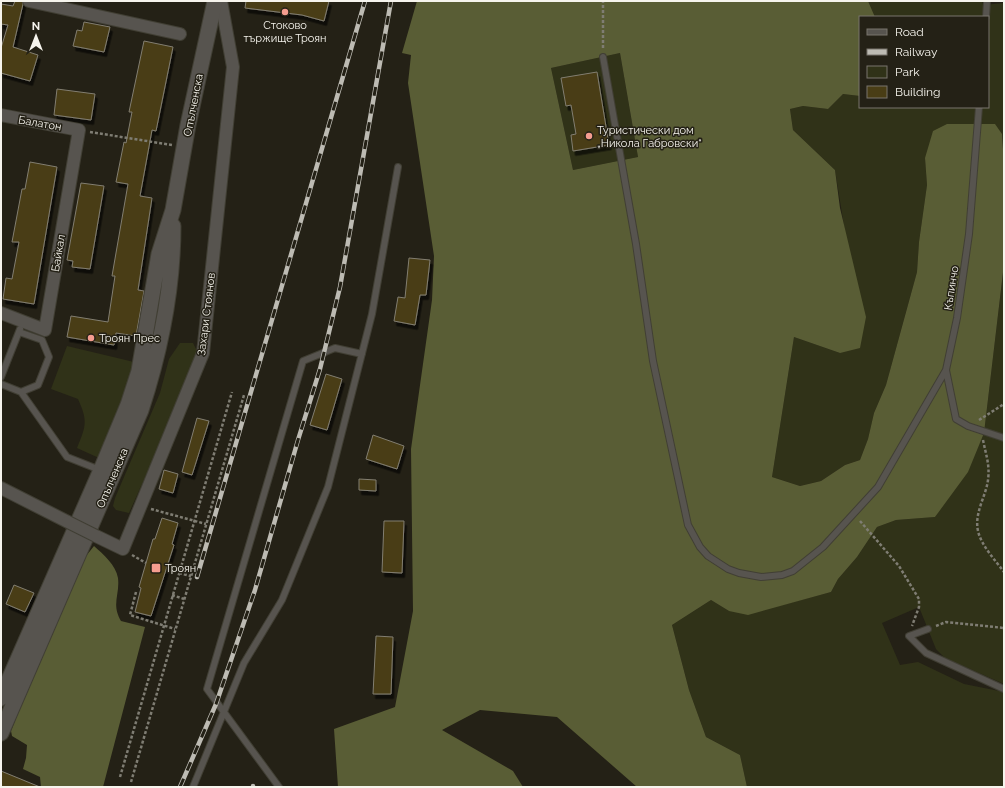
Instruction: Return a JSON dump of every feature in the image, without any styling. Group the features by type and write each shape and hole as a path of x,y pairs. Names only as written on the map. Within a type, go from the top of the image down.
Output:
{"street":[{"path":"30,1 180,34"},
{"name":"Опълченска","path":"1,698 101,470 128,405 139,371 160,254 173,210 215,1"},
{"name":"Захари Стоянов","path":"1,488 123,549 139,505 203,353 233,67 222,1"},
{"name":"Балатон","path":"1,115 79,130"},
{"name":"Байкал","path":"1,314 21,327 45,330 79,130"},
{"name":"Опълченска","path":"1,733 141,410 152,375 173,257 173,210"}],"lane":[{"path":"986,16 987,1"},
{"path":"603,57 636,244 653,361 688,525 693,538 708,556 728,569 750,576 772,576 792,571 804,564 823,547 878,487 946,370"},
{"name":"Къпинчо","path":"979,108 969,234 957,318 946,370 954,415 960,422 968,426 1004,438"},
{"path":"193,787 244,663 282,600 328,487 372,314 398,167"},
{"path":"1,377 21,327 42,340 49,357 38,385 21,392"},
{"path":"278,787 207,689 303,361 335,348 362,354"},
{"path":"1,384 21,392 67,457 101,470"},
{"path":"928,629 909,636 926,653 1004,689"}],"path":[{"path":"603,57 604,1"},
{"path":"79,130 185,146"},
{"path":"120,777 232,392"},
{"path":"131,782 244,395"},
{"path":"968,426 1004,404"},
{"path":"981,430 990,464 988,481 978,517 978,530 981,540 1004,572"},
{"path":"139,505 206,524"},
{"path":"854,514 899,566 919,599 919,607 909,636"},
{"path":"179,573 191,576"},
{"path":"136,592 130,615 175,629"},
{"path":"172,595 184,599"},
{"path":"928,629 946,622 1004,628"}],"green space":[{"path":"417,1 868,1 875,16 859,16 859,96 843,94 828,109 803,106 790,109 793,130 835,170 840,208 866,317 860,348 840,353 794,337 772,477 800,486 821,481 845,465 860,460 868,439 874,413 886,385 917,272 919,242 927,185 925,158 933,131 947,124 995,124 1002,134 1004,164 1004,264 984,433 968,472 935,517 896,520 877,527 857,557 838,579 831,592 748,615 729,611 711,600 672,625 689,690 706,737 740,755 747,787 637,787 557,717 480,710 442,730 513,771 523,787 338,787 334,729 395,707 413,611 411,449 432,300 434,256 408,83 411,55 402,53","holes":["620,53 638,157 573,170 551,68"]},
{"path":"868,1 982,1 983,5 1004,3 1004,164 1002,134 925,158 927,185 919,242 917,272 886,385 874,413 868,439 860,460 845,465 821,481 800,486 772,477 794,337 840,353 845,232 835,170 793,130 790,109 803,106 828,109 843,94 859,96 859,108 989,108 989,16 875,16"},
{"path":"620,53 638,157 573,170 551,68"},
{"path":"1004,264 1004,684 945,658 936,649 919,607 882,623 900,665 918,662 964,684 1004,692 1004,787 747,787 740,755 706,737 689,690 672,625 711,600 729,611 786,604 831,592 838,579 857,557 877,527 896,520 935,517 984,433"},
{"path":"180,343 193,343 198,353 184,391 129,513 116,510 113,506 115,498 160,393 169,359"},
{"path":"67,346 134,362 123,400 99,458 77,448 85,424 78,399 51,389"},
{"path":"94,546 109,560 117,573 118,584 116,604 121,621 145,627 103,787 41,787 40,777 23,769 27,745 12,736 11,731 52,627 82,561"}],"building":[{"path":"15,1 22,1 23,4 13,47 38,55 30,81 1,73 1,48 8,25 1,24 1,4 13,6"},
{"path":"246,1 329,1 324,21 302,15 245,8"},
{"path":"84,22 110,27 104,52 73,46 77,30 82,31"},
{"path":"144,41 173,47 156,131 152,130 140,196 152,198 138,290 144,291 136,336 116,333 114,345 67,337 71,316 108,322 115,276 112,276 128,184 116,182 124,142 126,143 132,112 129,112"},
{"path":"597,72 609,145 573,151 571,135 576,134 571,105 566,106 561,78"},
{"path":"57,89 95,94 91,120 54,115"},
{"path":"30,162 57,167 34,304 3,299 6,278 12,279 19,242 12,242 22,189 25,189"},
{"path":"81,183 104,186 90,269 72,267 73,261 67,260"},
{"path":"409,258 430,260 426,295 420,295 415,325 394,321 398,297 405,298"},
{"path":"326,374 342,379 327,430 310,425"},
{"path":"197,418 209,421 192,475 182,472"},
{"path":"373,435 404,446 397,469 366,459"},
{"path":"164,470 178,474 173,493 159,489"},
{"path":"359,479 376,480 376,491 359,490"},
{"path":"162,518 178,523 172,544 174,545 151,616 135,612 141,588 139,587 153,539 155,539"},
{"path":"384,521 404,521 402,573 382,572"},
{"path":"14,585 34,593 25,612 6,604"},
{"path":"376,636 393,637 391,694 373,694"},
{"path":"1,771 40,787 1,787"}],"railway":[{"path":"197,577 365,1"},
{"path":"180,787 216,704 255,590 320,369 340,287 391,1"}],"place":[{"name":"Стоково тържище Троян","path":"285,12"},
{"name":"Туристически дом „Никола Габровски“","path":"589,136"},
{"name":"Троян Прес","path":"91,338"},
{"name":"Троян","path":"156,568"}]}
